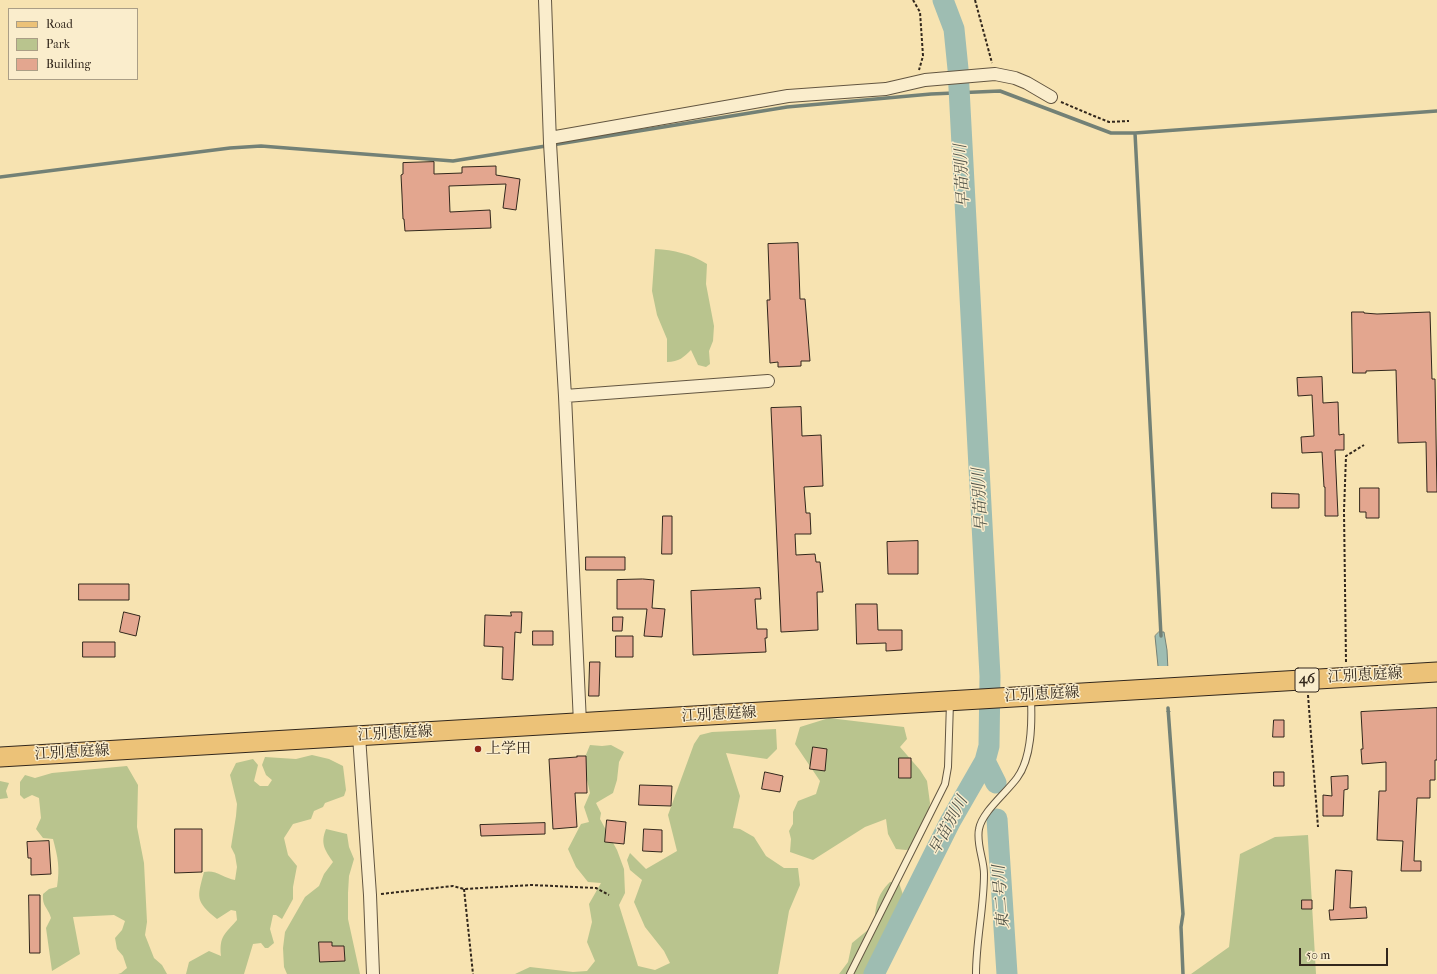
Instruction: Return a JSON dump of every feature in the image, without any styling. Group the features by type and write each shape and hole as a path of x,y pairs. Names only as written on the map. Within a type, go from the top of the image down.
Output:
{"main road":[{"name":"江別恵庭線","path":"0,757 1437,672"}],"street":[{"path":"545,0 550,143 565,396 580,723"},
{"path":"550,143 788,96 886,89 920,81 992,75 1015,78 1028,83 1051,97"},
{"path":"565,396 768,381"},
{"path":"359,736 370,895 373,974"}],"lane":[{"path":"976,974 976,956 983,906 984,872 978,840 979,829 982,819 1018,777 1028,755 1032,720 1026,696"},
{"path":"850,974 945,784 956,701"}],"path":[{"path":"913,0 920,12 923,56 920,81"},
{"path":"975,0 992,75"},
{"path":"1051,97 1109,122 1129,121"},
{"path":"1346,678 1344,511 1346,456 1364,445"},
{"path":"1307,680 1318,827"},
{"path":"370,895 453,886 464,889 540,886 596,888 609,895"},
{"path":"464,889 473,974"}],"green space":[{"path":"655,249 682,253 707,264 706,284 714,326 713,341 709,351 710,364 706,367 698,365 691,350 681,359 667,362 667,339 657,315 652,291"},
{"path":"829,718 904,727 907,739 900,747 920,770 927,781 930,803 926,830 917,848 906,850 896,849 888,834 886,819 865,827 813,860 790,852 791,839 789,831 793,824 793,812 798,801 816,794 820,781 795,744 800,727"},
{"path":"776,729 777,749 767,759 726,753 740,796 733,828 740,829 754,837 766,856 784,868 798,868 800,885 789,911 778,974 515,974 530,967 573,972 587,971 595,961 587,942 592,922 589,904 601,883 588,882 576,867 568,849 581,824 589,822 584,807 590,793 583,762 590,745 611,745 624,752 619,762 617,780 613,793 596,803 601,813 600,819 617,850 624,869 625,893 619,905 638,966 655,970 670,963 664,951 645,927 634,902 642,880 630,870 627,860 630,853 646,869 677,851 668,815 694,744 700,735 712,732"},
{"path":"312,755 329,759 343,766 346,790 344,796 325,803 323,807 314,811 311,819 293,824 284,838 288,855 297,866 293,887 293,899 282,919 276,915 273,915 270,929 274,943 268,948 265,948 261,943 253,944 244,974 186,974 189,962 209,951 221,956 222,940 226,932 237,920 236,911 231,910 217,919 201,903 199,894 204,872 208,871 216,873 235,880 237,867 235,855 231,847 237,804 230,775 236,763 253,759 258,765 254,781 260,786 268,786 272,780 266,775 262,765 265,757 296,759"},
{"path":"127,766 138,785 137,827 144,863 147,922 145,935 154,958 162,965 167,974 118,974 127,968 123,956 117,949 115,938 122,930 125,921 114,915 73,917 80,954 52,971 46,928 51,918 44,904 43,894 49,889 57,887 57,857 53,839 43,838 36,829 41,818 39,798 32,795 24,799 20,795 20,782 25,775 35,778 52,773"},
{"path":"0,781 9,783 6,791 8,798 0,799"},
{"path":"326,829 347,834 349,847 354,859 349,876 348,919 360,974 287,974 284,967 283,948 285,932 305,897 319,886 324,874 333,862 323,843"},
{"path":"1308,835 1316,974 1191,974 1229,947 1240,854 1275,837"},
{"path":"890,882 899,883 910,915 881,974 839,974 848,962 852,943 874,925 879,897"}],"water":[{"path":"1159,632 1164,632 1167,650 1170,712 1167,712 1158,666 1155,636"}],"pier":[{"path":"1156,666 1169,666 1172,711 1165,711"}],"building":[{"path":"434,162 434,174 462,173 462,167 496,166 496,175 520,179 516,210 503,208 506,184 449,186 450,212 490,210 491,228 405,231 401,175 403,174 403,163"},
{"path":"798,243 800,299 805,299 810,361 801,361 801,366 778,367 778,362 770,363 767,300 770,300 768,244"},
{"path":"1352,312 1377,314 1430,312 1432,379 1435,379 1437,492 1427,492 1426,442 1398,443 1396,370 1353,373"},
{"path":"1322,377 1323,403 1338,402 1339,435 1344,434 1344,450 1335,450 1338,516 1325,516 1325,487 1322,452 1302,453 1301,437 1314,436 1312,395 1298,396 1297,378"},
{"path":"801,407 802,436 821,435 823,486 804,487 806,513 810,513 811,534 795,534 796,555 815,554 816,562 820,562 823,592 817,592 818,630 781,632 771,408"},
{"path":"1360,488 1379,488 1379,518 1366,518 1366,512 1360,512"},
{"path":"1272,493 1299,494 1299,508 1272,508"},
{"path":"663,516 672,516 672,554 662,554"},
{"path":"918,541 918,574 888,574 887,542"},
{"path":"586,557 625,557 625,570 586,570"},
{"path":"617,580 654,580 652,608 665,609 662,637 644,636 647,609 617,609"},
{"path":"79,584 129,584 129,600 79,600"},
{"path":"760,588 761,599 755,599 757,629 767,629 767,638 765,638 766,652 693,655 691,591"},
{"path":"856,604 877,604 878,630 902,630 902,650 886,651 886,643 857,644"},
{"path":"124,612 140,616 136,636 120,632"},
{"path":"511,612 522,612 521,633 515,632 513,680 502,679 503,647 484,646 485,615 511,616"},
{"path":"613,617 623,617 622,631 613,631"},
{"path":"533,631 553,631 553,645 533,645"},
{"path":"616,636 633,636 633,657 616,657"},
{"path":"83,642 115,642 115,657 83,657"},
{"path":"590,662 600,662 599,696 589,696"},
{"path":"1437,708 1437,760 1435,760 1435,780 1430,780 1430,798 1417,798 1414,861 1421,861 1421,871 1401,871 1403,841 1377,840 1379,791 1386,791 1386,762 1362,764 1361,749 1363,749 1361,712"},
{"path":"1274,720 1284,720 1284,737 1273,737"},
{"path":"813,747 827,749 825,771 810,769"},
{"path":"586,756 587,793 575,793 577,827 553,829 549,759"},
{"path":"899,758 911,758 911,778 899,778"},
{"path":"765,772 783,776 780,792 762,789"},
{"path":"1274,772 1284,772 1284,786 1274,786"},
{"path":"1348,776 1348,789 1344,790 1343,816 1323,816 1323,795 1332,796 1331,777"},
{"path":"640,785 672,786 671,806 639,805"},
{"path":"607,820 626,822 624,844 605,842"},
{"path":"545,823 545,834 481,836 480,825"},
{"path":"175,829 202,829 202,872 175,873"},
{"path":"644,829 662,830 662,852 643,851"},
{"path":"49,841 51,874 31,875 31,858 28,858 27,842"},
{"path":"1336,870 1352,871 1350,908 1366,907 1367,918 1330,920 1329,910 1333,910"},
{"path":"29,895 40,895 40,953 30,953"},
{"path":"1302,900 1312,900 1312,909 1302,909"},
{"path":"319,942 332,942 332,946 344,946 345,961 320,962"}],"waterway":[{"name":"早苗別川","path":"874,974 950,822 985,761 989,746 990,676 958,69 954,29 943,0"},
{"path":"0,177 230,148 261,146 453,161 787,107 931,94 1000,91 1111,133 1135,133 1437,111"},
{"path":"1135,133 1161,636"},
{"path":"1168,708 1183,914 1181,927 1183,974"},
{"name":"東二号川","path":"985,761 996,783"},
{"name":"東二号川","path":"997,819 1007,974"}],"place":[{"name":"上学田","path":"478,749"}]}
